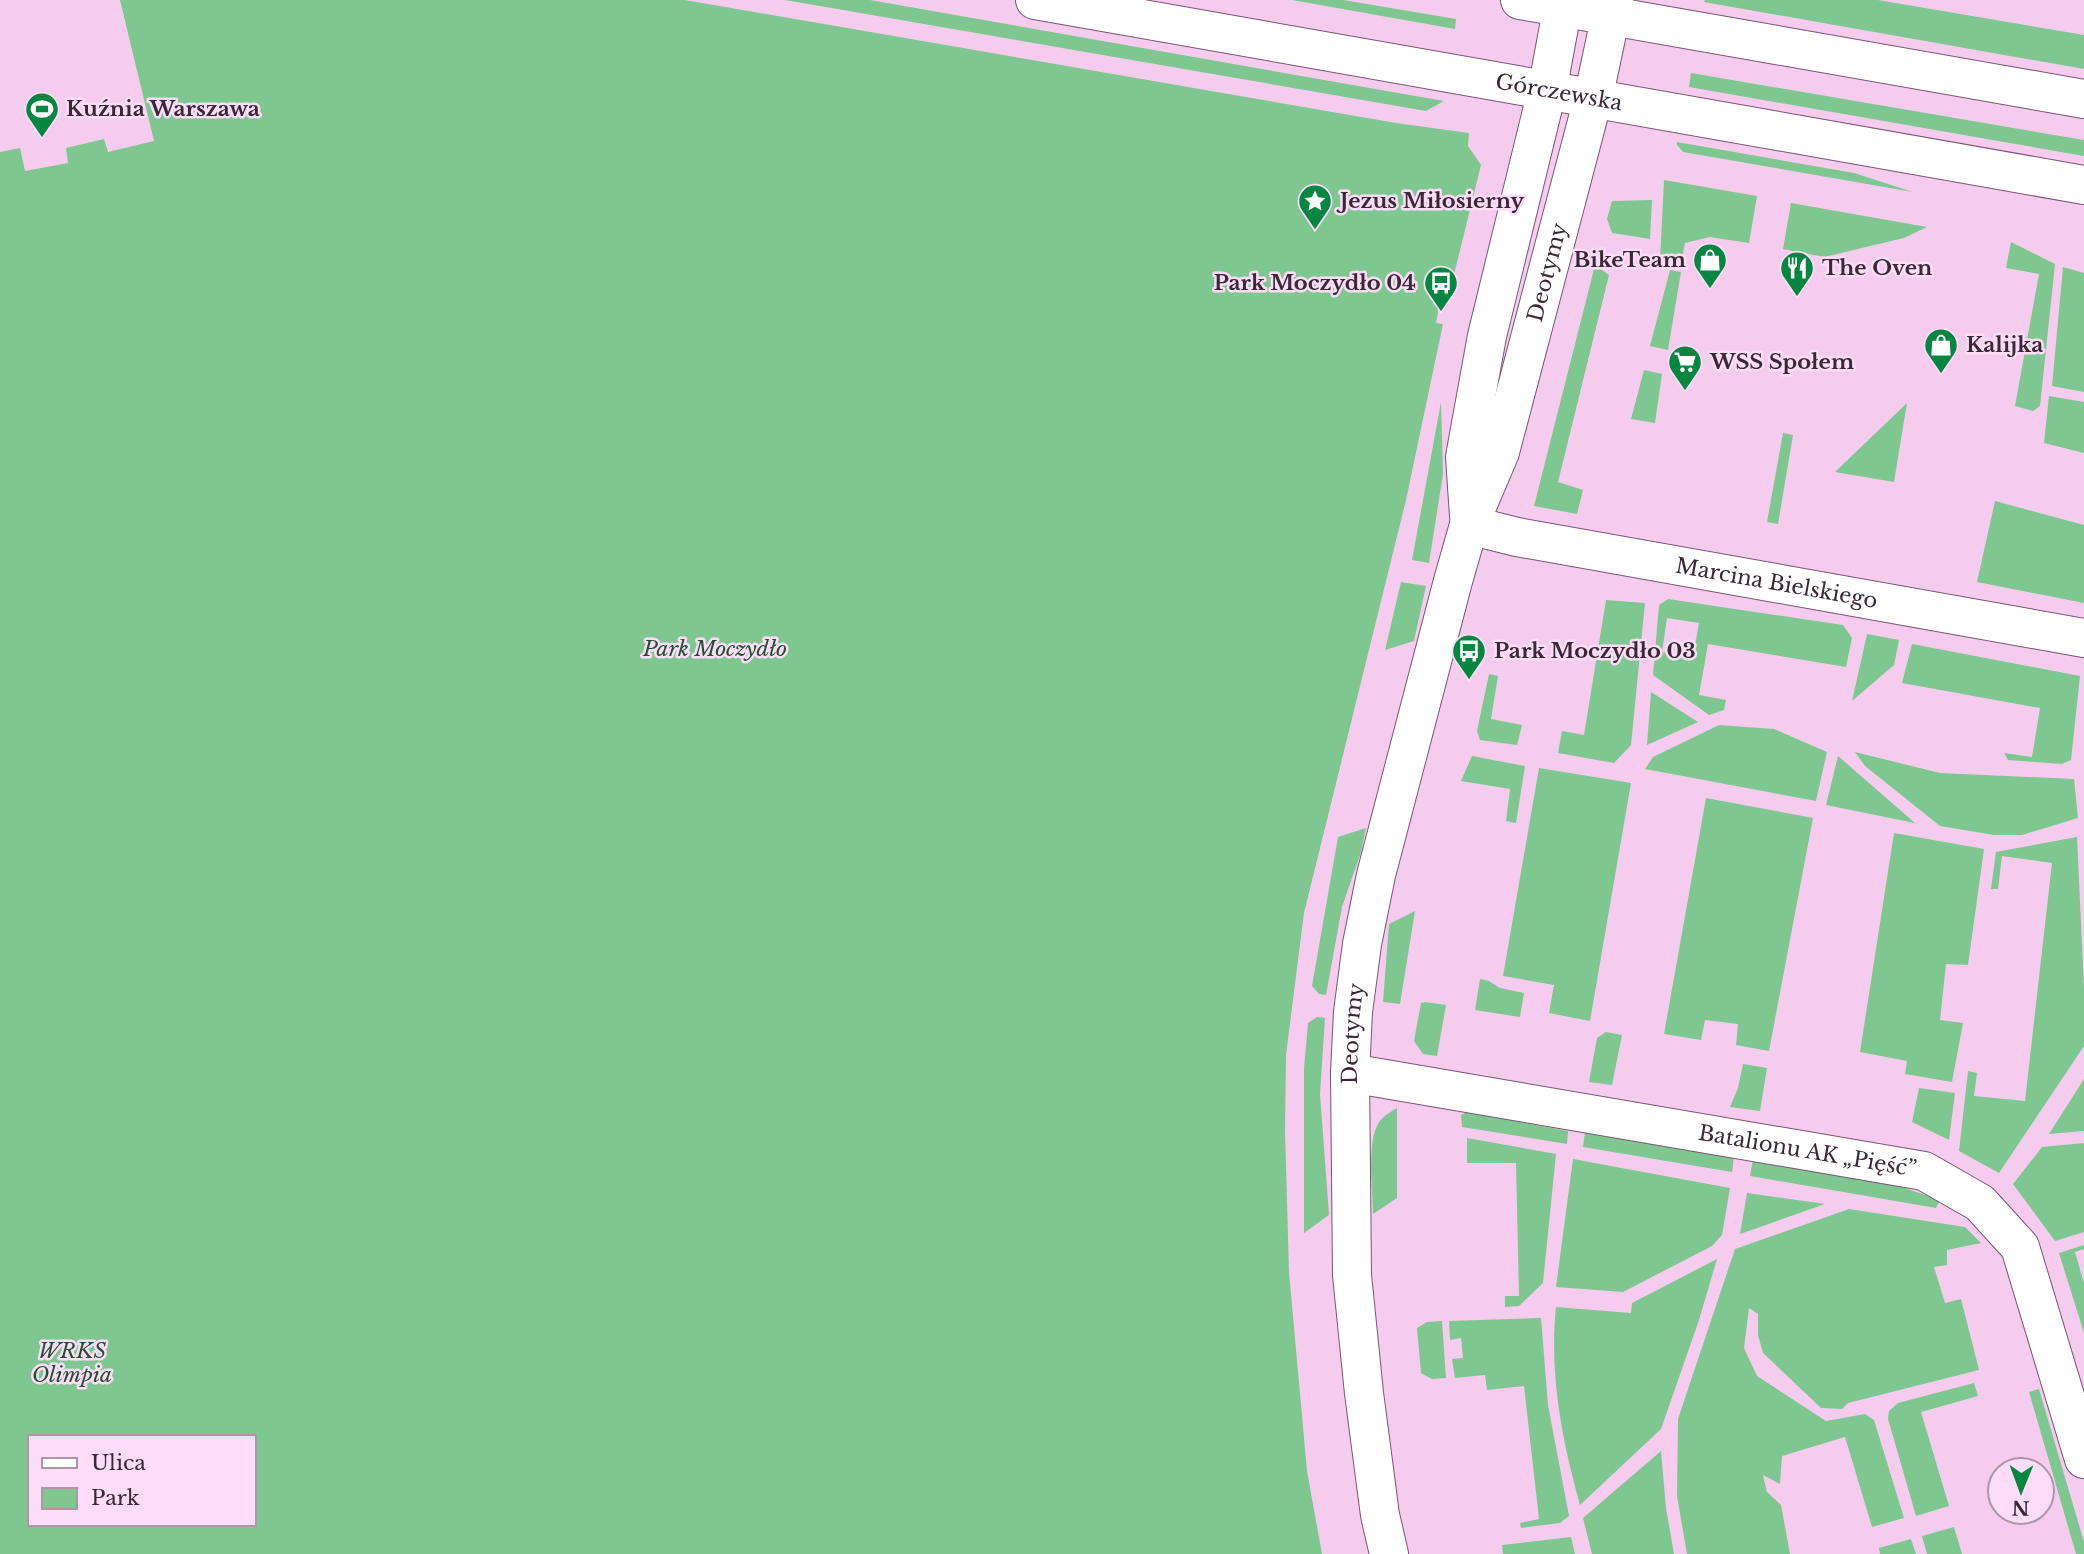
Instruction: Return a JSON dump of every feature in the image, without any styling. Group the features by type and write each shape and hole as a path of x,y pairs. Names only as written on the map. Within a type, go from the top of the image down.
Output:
{"street":[{"name":"Górczewska","path":"1035,0 2084,185"},
{"path":"1520,0 1612,8 2084,99"},
{"name":"Deotymy","path":"1469,525 1465,457 1487,336 1547,91 1563,4"},
{"name":"Deotymy","path":"1389,1554 1380,1515 1365,1406 1352,1275 1350,1073 1353,1012 1362,944 1376,875 1469,525 1500,452 1593,99 1612,8"},
{"name":"Marcina Bielskiego","path":"1469,525 1517,537 2084,638"},
{"name":"Batalionu AK „Pięść”","path":"1350,1073 1924,1171 1980,1203 2020,1247 2084,1459"}],"green space":[{"name":"Park Moczydło","path":"120,0 685,0 1396,123 1469,133 1468,146 1481,165 1447,303 1440,301 1436,323 1443,324 1406,500 1304,913 1286,1055 1289,1272 1307,1471 1322,1554 0,1554 0,152 20,148 25,171 68,163 66,148 104,139 108,152 154,141"},
{"path":"785,0 870,0 1444,101 1426,111"},
{"path":"1292,0 1343,0 1456,19 1455,29"},
{"path":"1878,0 2084,35 2084,69 1704,2"},
{"path":"1691,73 2084,140 2084,156 1689,87"},
{"path":"1677,142 1854,173 1913,192 1683,152"},
{"path":"1664,180 1757,196 1749,243 1710,237 1685,243 1681,264 1660,261"},
{"path":"1652,200 1650,239 1612,233 1607,219 1612,201"},
{"path":"1791,203 1927,227 1904,238 1824,257 1783,249"},
{"path":"2011,242 2055,264 2040,406 2033,411 2015,406 2039,274 2006,268"},
{"path":"1595,265 1609,275 1558,482 1583,490 1577,514 1534,506"},
{"path":"2063,267 2084,273 2084,392 2052,386"},
{"path":"1670,270 1681,272 1668,350 1650,346"},
{"path":"1644,370 1662,374 1655,423 1631,419"},
{"path":"2049,396 2084,402 2084,453 2044,443"},
{"path":"1441,402 1443,474 1429,563 1412,560"},
{"path":"1907,403 1894,482 1835,472"},
{"path":"1783,433 1793,435 1778,524 1767,522"},
{"path":"1995,501 2084,525 2084,603 1977,582"},
{"path":"1401,582 1426,586 1414,641 1385,650"},
{"path":"1668,599 1843,625 1852,638 1846,667 1708,644 1699,695 1726,700 1724,710 1709,715 1653,675 1659,605","holes":["1667,618 1699,623 1693,657 1662,652"]},
{"path":"1606,600 1645,603 1631,745 1614,763 1558,753 1562,731 1584,735"},
{"path":"1867,634 1899,640 1894,665 1852,701"},
{"path":"1912,644 2080,676 2071,760 2062,764 2008,760 2004,753 2032,757 2040,708 1902,683"},
{"path":"1489,674 1498,676 1491,719 1522,725 1517,745 1480,740 1477,731"},
{"path":"1651,692 1698,722 1647,745"},
{"path":"1719,725 1774,729 1827,752 1816,801 1645,769 1653,757"},
{"path":"1855,752 1940,773 2074,779 2078,818 2022,835 1994,835 1940,826 1865,766"},
{"path":"1472,756 1525,766 1516,823 1506,821 1510,789 1461,781"},
{"path":"1838,756 1915,823 1826,805"},
{"path":"1539,768 1631,783 1590,1021 1549,1013 1554,985 1503,976"},
{"path":"1706,798 1813,818 1769,1051 1736,1045 1738,1024 1705,1020 1701,1040 1664,1034"},
{"path":"1366,828 1361,852 1342,907 1326,995 1319,994 1312,986 1338,837"},
{"path":"1894,833 1984,849 1968,965 1946,964 1940,1020 1963,1023 1952,1082 1905,1074 1907,1061 1860,1052"},
{"path":"2077,837 2084,1046 1999,1173 1959,1151 1968,1071 1977,1073 1974,1096 2025,1101 2052,863 2002,856 1998,889 1991,889 1996,852"},
{"path":"1415,911 1400,1004 1383,1002 1389,924"},
{"path":"1480,979 1500,988 1524,993 1520,1017 1475,1010"},
{"path":"1421,1003 1446,1005 1437,1056 1423,1054 1414,1041"},
{"path":"1317,1017 1325,1018 1320,1094 1329,1215 1304,1233 1304,1068 1308,1023"},
{"path":"1606,1032 1622,1035 1612,1085 1589,1082 1597,1038"},
{"path":"1743,1064 1767,1068 1760,1111 1730,1107 1738,1088"},
{"path":"2084,1079 2084,1131 2049,1134"},
{"path":"1919,1088 1955,1093 1949,1140 1912,1122"},
{"path":"1397,1108 1397,1198 1373,1214 1371,1156 1374,1134 1381,1120"},
{"path":"1467,1112 1568,1131 1567,1144 1462,1127 1461,1115"},
{"path":"1585,1131 1734,1156 1732,1172 1583,1147"},
{"path":"1467,1138 1556,1154 1543,1283 1519,1306 1505,1307 1505,1296 1519,1296 1516,1163 1467,1163"},
{"path":"2084,1143 2084,1232 2055,1241 2013,1184 2042,1147"},
{"path":"1573,1159 1730,1188 1722,1235 1712,1246 1623,1292 1556,1287"},
{"path":"1753,1160 1896,1185 1940,1200 1936,1208 1750,1176"},
{"path":"1747,1193 1825,1204 1740,1234"},
{"path":"1849,1209 1965,1227 1981,1243 1947,1250 1947,1265 1934,1267 1945,1303 1961,1299 1979,1370 1848,1403 1842,1409 1821,1408 1763,1353 1758,1335 1758,1314 1749,1308 1744,1348 1757,1376 1826,1421 1865,1414 1874,1420 1904,1518 1872,1527 1845,1437 1782,1456 1780,1484 1763,1475 1767,1492 1781,1505 1790,1554 1687,1554 1677,1496 1678,1419 1735,1249"},
{"path":"2084,1245 2084,1249 2075,1252 2084,1283 2084,1333 2059,1253"},
{"path":"1717,1259 1661,1429 1580,1505 1559,1407 1554,1357 1556,1307 1631,1313 1632,1303"},
{"path":"1541,1318 1548,1405 1569,1516 1560,1523 1521,1528 1520,1523 1539,1519 1524,1386 1487,1390 1485,1375 1455,1378 1452,1359 1463,1358 1461,1338 1450,1340 1449,1321"},
{"path":"1442,1321 1446,1378 1432,1379 1421,1373 1417,1328 1427,1322"},
{"path":"1974,1383 1978,1396 1921,1412 1949,1506 1916,1516 1888,1419 1889,1411 1898,1403"},
{"path":"2039,1389 2084,1542 2084,1554 2076,1554 2056,1485 2056,1456 2048,1456 2029,1392"},
{"path":"1661,1451 1666,1508 1674,1554 1592,1554 1583,1518"},
{"path":"1954,1527 1962,1554 1927,1554 1922,1536"},
{"path":"1571,1537 1575,1554 1503,1554 1502,1545"},
{"path":"1911,1539 1916,1554 1880,1554 1879,1548"}],"place":[{"name":"Kuźnia Warszawa","path":"42,139"},
{"name":"Jezus Miłosierny","path":"1315,231"},
{"name":"BikeTeam","path":"1710,290"},
{"name":"The Oven","path":"1797,298"},
{"name":"Park Moczydło 04","path":"1441,313"},
{"name":"Kalijka","path":"1941,375"},
{"name":"WSS Społem","path":"1685,392"},
{"name":"Park Moczydło 03","path":"1469,681"}],"park label":[{"name":"WRKS Olimpia","path":"72,1363"}]}
